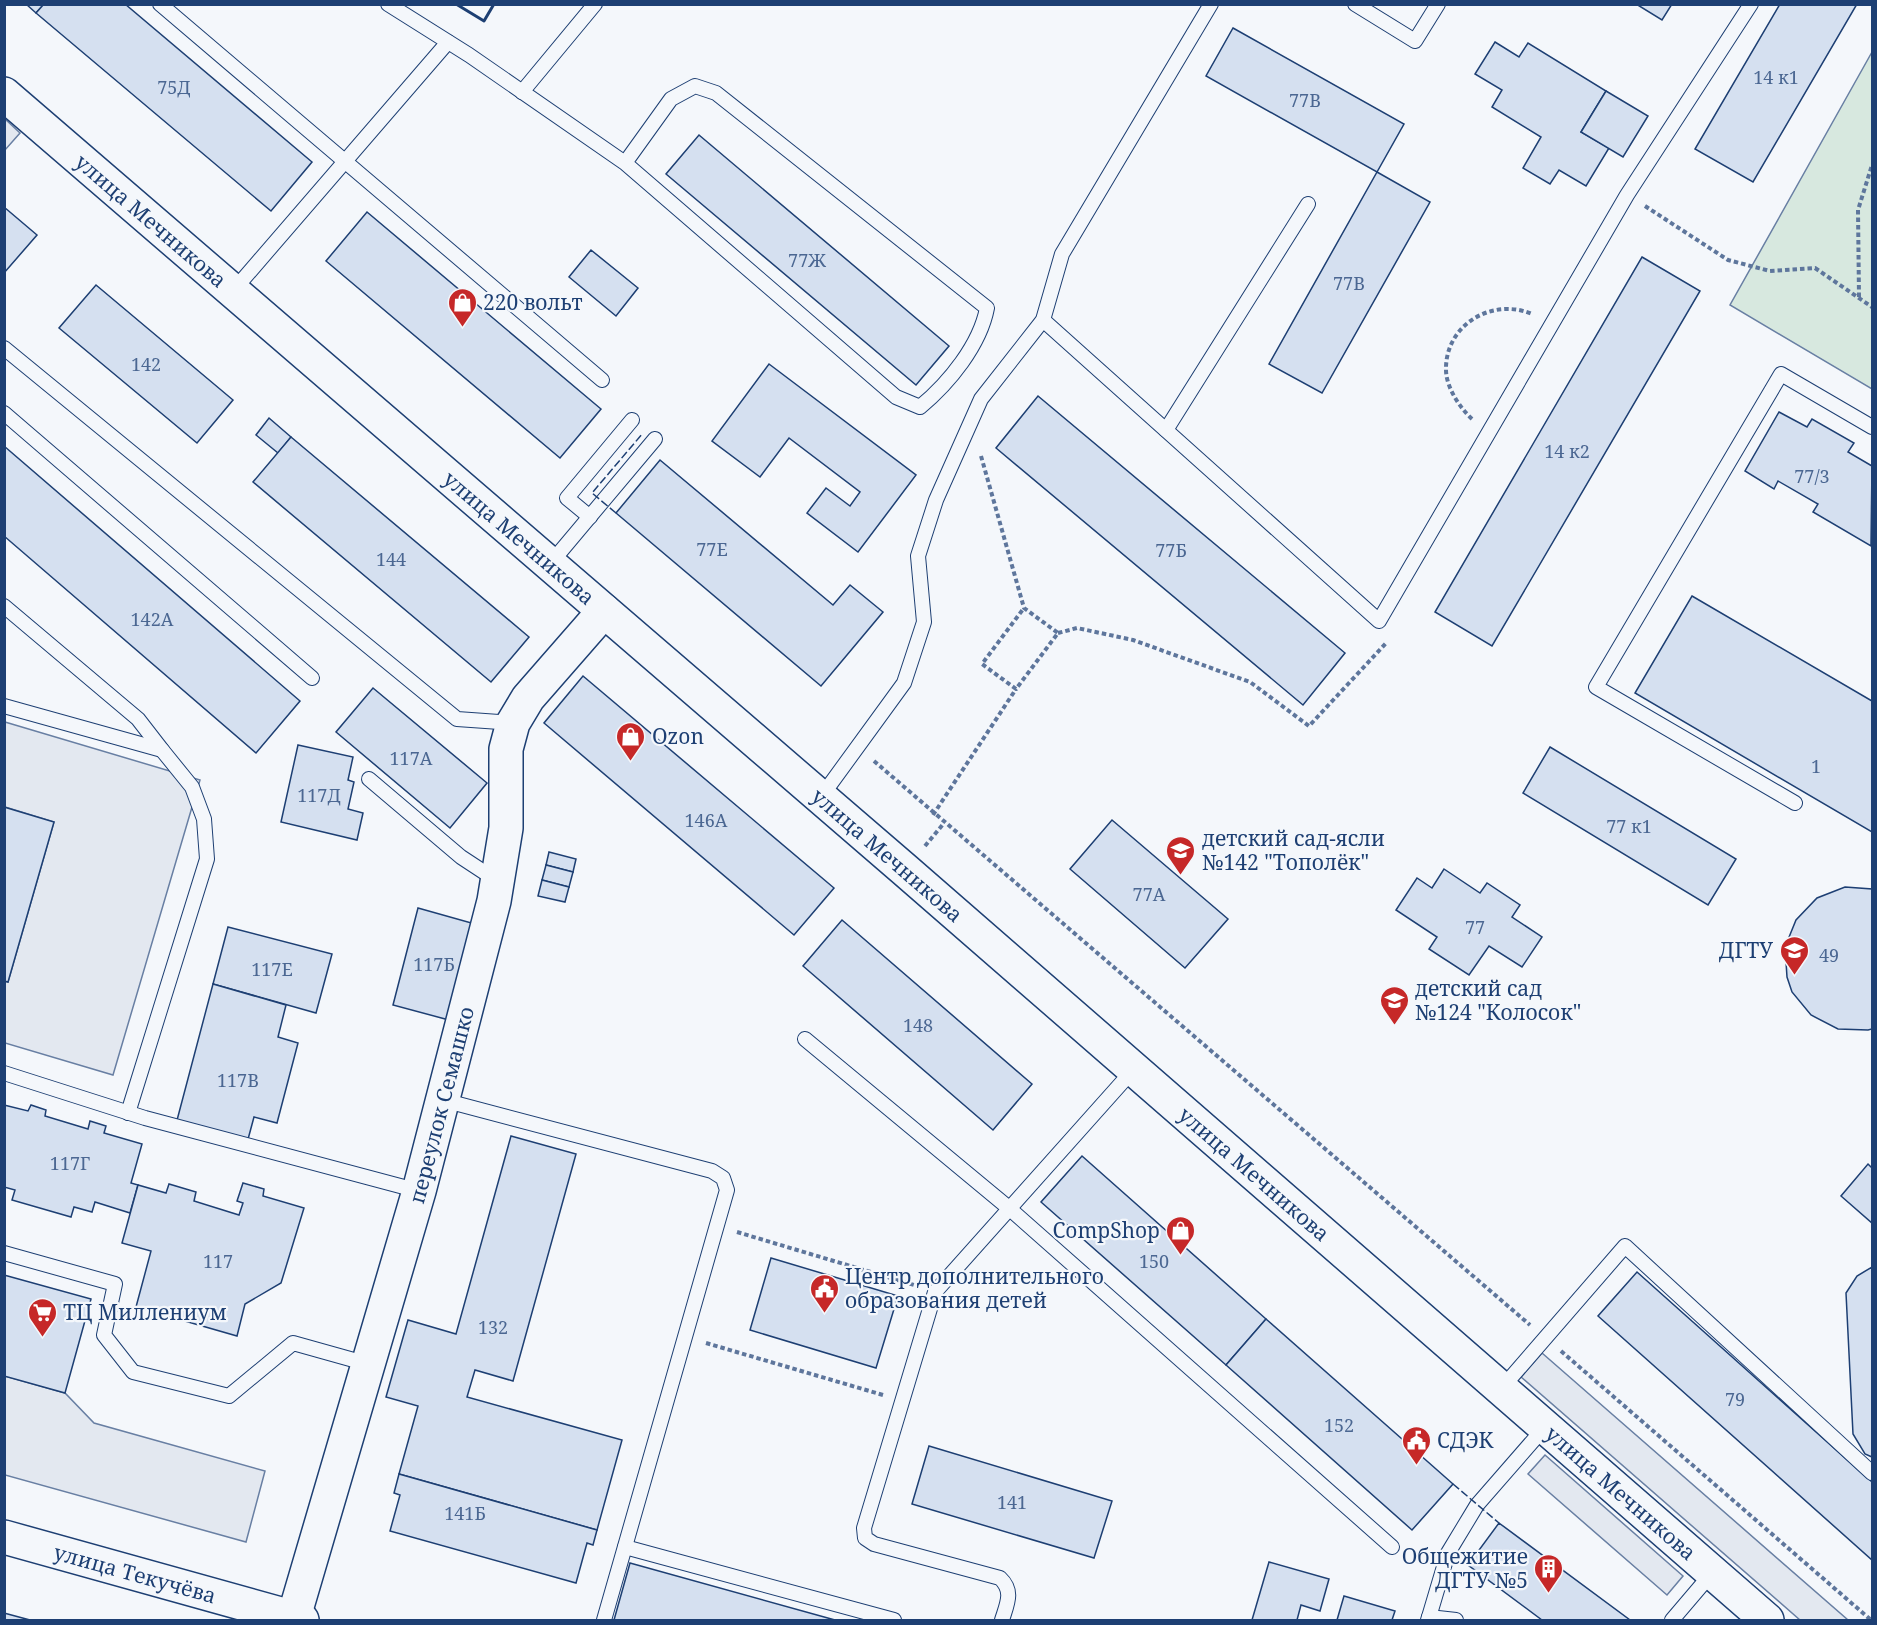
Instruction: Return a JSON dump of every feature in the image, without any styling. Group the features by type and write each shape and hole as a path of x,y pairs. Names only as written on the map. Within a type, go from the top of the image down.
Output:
{"main road":[{"name":"улица Мечникова","path":"4,94 821,797 1767,1620"},
{"name":"переулок Семашко","path":"297,1620 419,1191 498,881 506,828 506,749 513,723 528,698 604,611"},
{"name":"улица Текучёва","path":"4,1537 297,1620"}],"lane":[{"path":"160,4 602,380"},
{"path":"388,4 448,42 625,163 896,397 920,407 940,390 983,328 987,308 716,93 695,86 671,99 625,163"},
{"path":"522,92 595,4"},
{"path":"821,797 904,683 924,622 918,556 936,500 981,399 1043,320 1062,254 1211,4"},
{"path":"1355,4 1415,41 1438,4"},
{"path":"1043,320 1379,621 1627,195 1750,4"},
{"path":"233,291 448,42"},
{"path":"1166,430 1308,204"},
{"path":"4,348 457,719 513,723"},
{"path":"1795,803 1596,687 1781,374 1872,427"},
{"path":"4,413 312,678"},
{"path":"590,517 567,498 632,420"},
{"path":"550,564 656,439"},
{"path":"4,606 138,719 192,787 204,819 207,859 128,1113"},
{"path":"4,706 162,750"},
{"path":"369,779 461,857 498,881"},
{"path":"805,1039 1010,1209 1392,1547"},
{"path":"1002,1620 1009,1594 1008,1585 1000,1578 874,1544 865,1538 864,1528 935,1292 1134,1069"},
{"path":"4,1073 128,1113 419,1191"},
{"path":"443,1100 712,1171 723,1178 727,1190 604,1620"},
{"path":"1501,1389 1625,1246 1872,1473"},
{"path":"4,1253 115,1284 104,1335 133,1372 229,1396 293,1343 368,1364"},
{"path":"1456,1620 1428,1619 1448,1553 1477,1505 1545,1427"},
{"path":"625,1546 894,1620"},
{"path":"1672,1620 1712,1573"}],"path":[{"path":"1859,297 1858,210 1872,165"},
{"path":"1627,195 1728,260 1770,271 1815,268 1872,307"},
{"path":"1488,433 1464,412 1453,394 1446,370 1451,346 1463,327 1478,314 1500,309 1523,311 1552,323"},
{"path":"971,420 1024,608 1058,633"},
{"path":"1016,689 982,664 1024,608"},
{"path":"933,815 1016,689 1058,633 1077,628 1133,640 1250,682 1309,726 1393,634 1379,621"},
{"path":"858,746 933,815 1871,1620"},
{"path":"717,1226 935,1292"},
{"path":"685,1337 902,1401"}],"shaded area":[{"path":"1872,52 1872,389 1730,305"},
{"path":"5,119 20,133 5,150 4,149"},
{"path":"5,722 200,780 113,1075 5,1043 4,981 8,982 54,822 5,807"},
{"path":"1542,1353 1848,1620 1800,1620 1521,1377"},
{"path":"5,1376 65,1393 94,1423 265,1471 246,1542 5,1475"},
{"path":"1545,1455 1683,1576 1667,1595 1528,1474"}],"building":[{"path":"26,4 44,4 36,13"},
{"path":"44,4 125,4 312,162 271,211 36,13"},
{"path":"1636,4 1672,4 1662,20"},
{"path":"1780,4 1857,4 1753,182 1695,149"},
{"path":"1233,28 1404,124 1377,172 1206,76"},
{"path":"1495,42 1519,57 1528,43 1606,91 1581,132 1609,148 1586,186 1559,170 1550,184 1523,168 1541,137 1492,107 1502,90 1475,74"},
{"path":"1606,91 1648,116 1623,157 1581,132"},
{"path":"699,135 949,346 916,385 666,174"},
{"path":"1377,172 1430,202 1322,393 1269,364"},
{"path":"4,207 37,235 4,273"},
{"path":"367,212 601,409 560,458 326,261"},
{"path":"591,250 638,288 616,316 569,277"},
{"path":"1642,257 1700,291 1492,646 1435,612"},
{"path":"96,285 233,400 197,443 59,328"},
{"path":"769,364 916,475 858,552 807,513 826,488 850,506 860,492 789,438 760,477 712,441"},
{"path":"1038,396 1345,653 1303,705 996,448"},
{"path":"1779,412 1807,427 1812,419 1854,443 1848,452 1872,466 1871,546 1813,512 1818,504 1778,481 1774,489 1745,471"},
{"path":"269,418 291,437 278,453 256,435"},
{"path":"291,437 529,637 491,682 253,482"},
{"path":"4,446 300,701 256,753 4,536"},
{"path":"660,460 833,605 850,585 883,612 821,686 616,513"},
{"path":"1692,596 1872,701 1872,832 1635,693"},
{"path":"583,676 834,888 794,935 544,723"},
{"path":"373,688 487,783 450,828 336,732"},
{"path":"298,745 353,757 348,780 354,782 348,809 363,813 357,840 281,822"},
{"path":"1550,747 1736,859 1708,905 1523,793"},
{"path":"4,807 54,822 8,982 4,981"},
{"path":"1112,820 1228,919 1185,968 1070,869"},
{"path":"549,852 576,859 573,872 546,865"},
{"path":"546,865 573,872 569,887 542,880"},
{"path":"1444,869 1480,893 1487,883 1520,905 1512,917 1542,937 1522,967 1489,946 1469,975 1429,949 1437,937 1396,910 1417,878 1432,888"},
{"path":"542,880 569,887 565,902 538,896"},
{"path":"1845,887 1872,889 1872,1029 1868,1030 1838,1029 1811,1015 1792,992 1787,977 1785,947 1796,920 1817,898"},
{"path":"418,908 475,924 449,1020 393,1005"},
{"path":"842,920 1032,1084 993,1130 803,966"},
{"path":"228,927 332,954 316,1013 213,984"},
{"path":"213,984 286,1005 278,1037 298,1043 277,1123 254,1117 247,1143 176,1124"},
{"path":"4,1105 28,1111 31,1105 46,1110 45,1116 88,1129 90,1121 106,1126 104,1133 142,1144 131,1183 138,1185 130,1213 95,1202 92,1212 74,1207 71,1217 12,1200 15,1190 4,1187"},
{"path":"511,1136 576,1154 513,1381 475,1370 467,1397 622,1440 597,1530 399,1474 418,1406 386,1397 408,1320 456,1334"},
{"path":"1082,1156 1266,1319 1226,1365 1041,1202"},
{"path":"1868,1164 1872,1168 1872,1223 1841,1196"},
{"path":"243,1183 264,1189 263,1196 304,1208 281,1283 245,1304 237,1336 136,1307 151,1251 122,1243 138,1185 166,1193 169,1184 196,1192 194,1201 239,1215 243,1203 237,1201"},
{"name":"Центр дополнительного образования детей","path":"771,1258 898,1296 876,1368 750,1330"},
{"path":"1872,1267 1872,1457 1865,1454 1853,1434 1846,1293 1857,1276"},
{"path":"1637,1272 1872,1482 1872,1560 1598,1316"},
{"name":"ТЦ Миллениум","path":"4,1275 91,1299 65,1393 4,1376"},
{"path":"1266,1319 1453,1484 1412,1530 1226,1365"},
{"path":"929,1446 1112,1501 1094,1558 912,1504"},
{"path":"399,1474 597,1530 593,1545 587,1543 576,1583 390,1531 400,1495 394,1493"},
{"name":"Общежитие ДГТУ №5","path":"1499,1523 1630,1620 1542,1620 1468,1565"},
{"path":"1269,1562 1329,1579 1320,1611 1301,1605 1297,1620 1252,1620"},
{"path":"630,1563 835,1620 614,1620"},
{"path":"1344,1596 1395,1611 1392,1620 1337,1620"},
{"path":"4,1613 30,1620 4,1620"}],"fence":[{"path":"616,513 592,493 643,433"},
{"path":"1453,1484 1499,1523"}],"wall":[{"path":"456,4 484,21 494,4"}],"place":[{"name":"220 вольт","path":"462,328"},
{"name":"Ozon","path":"631,762"},
{"name":"детский сад-ясли №142 \"Тополёк\"","path":"1181,876"},
{"name":"ДГТУ","path":"1794,976"},
{"name":"детский сад №124 \"Колосок\"","path":"1394,1026"},
{"name":"CompShop","path":"1181,1256"},
{"name":"Центр дополнительного образования детей","path":"824,1314"},
{"name":"ТЦ Миллениум","path":"42,1338"},
{"name":"СДЭК","path":"1416,1466"},
{"name":"Общежитие ДГТУ №5","path":"1549,1594"}]}
